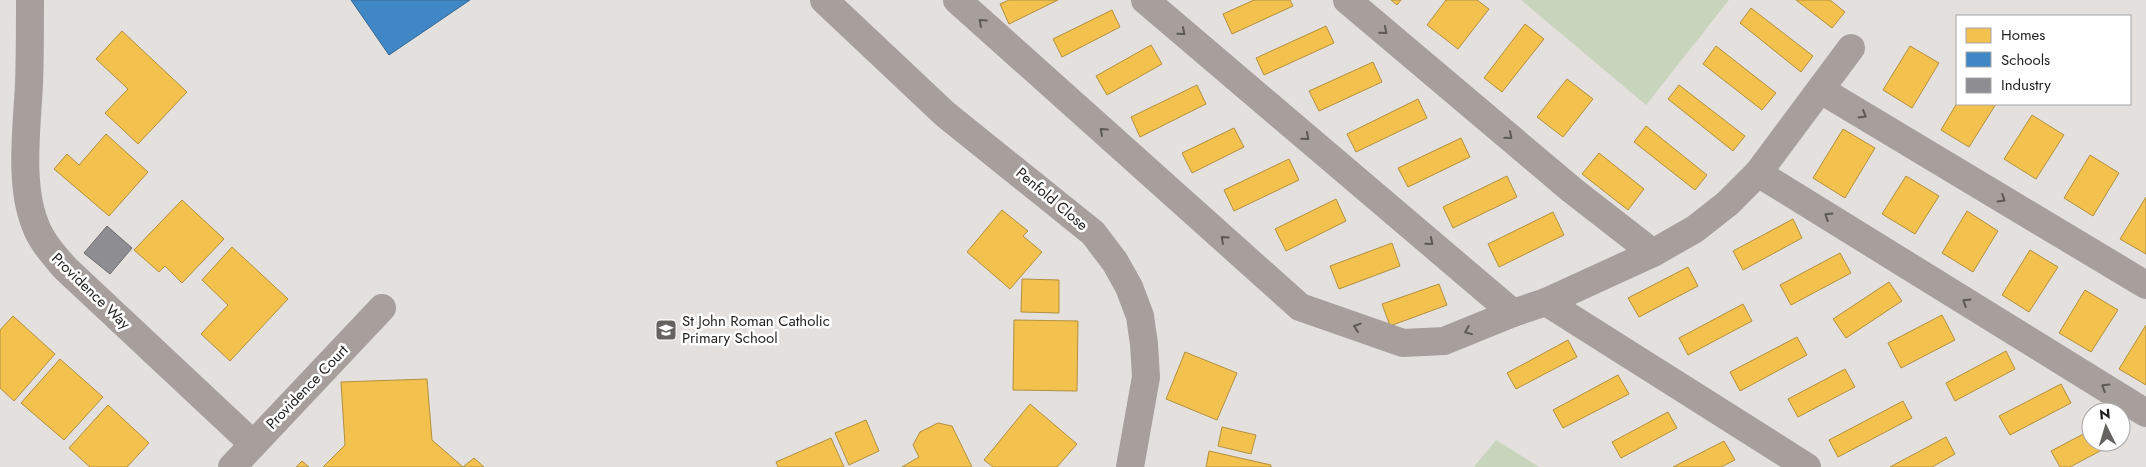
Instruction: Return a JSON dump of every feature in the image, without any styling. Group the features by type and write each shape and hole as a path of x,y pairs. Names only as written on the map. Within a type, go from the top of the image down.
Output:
{"street":[{"name":"Providence Way","path":"30,0 30,72 25,160 27,190 34,224 47,247 65,268 253,444"},
{"name":"Penfold Close","path":"824,0 946,114 1093,233 1116,262 1129,287 1140,316 1144,344 1146,377 1130,467"},
{"path":"957,0 1300,307 1403,343 1444,341 1513,313 1546,302 1653,253 1695,229 1728,204 1758,173 1851,48"},
{"path":"1145,0 1513,313"},
{"path":"1347,0 1572,190 1653,253"},
{"path":"1821,90 2146,284"},
{"path":"1758,173 2146,413"},
{"path":"1546,302 1807,467"},
{"name":"Providence Court","path":"232,467 382,308"}],"green space":[{"path":"1521,0 1729,0 1646,105"},
{"path":"1496,440 1539,467 1474,467"}],"building: Homes":[{"path":"1009,0 1058,0 1009,24 1000,4"},
{"path":"1254,0 1290,0 1293,6 1232,34 1223,14"},
{"path":"1391,0 1401,0 1397,5"},
{"path":"1446,0 1477,0 1489,9 1458,49 1427,25"},
{"path":"1796,0 1830,0 1845,12 1832,28"},
{"path":"1751,8 1813,56 1801,72 1740,23"},
{"path":"1112,10 1120,27 1062,57 1053,39"},
{"path":"1525,24 1544,39 1502,92 1484,78"},
{"path":"1326,26 1334,43 1264,75 1256,58"},
{"path":"122,31 187,92 138,144 105,113 128,89 96,59"},
{"path":"1151,45 1162,64 1107,95 1096,76"},
{"path":"1716,46 1776,93 1762,110 1703,64"},
{"path":"1910,46 1939,63 1912,108 1883,90"},
{"path":"1373,62 1382,82 1319,111 1309,91"},
{"path":"1567,79 1593,99 1563,137 1537,117"},
{"path":"1197,85 1206,104 1140,137 1131,117"},
{"path":"1679,85 1745,136 1733,151 1668,99"},
{"path":"1418,99 1427,118 1356,152 1347,134"},
{"path":"1956,105 1995,105 1969,147 1941,130"},
{"path":"2032,115 2064,135 2036,179 2004,159"},
{"path":"1646,126 1707,175 1695,190 1634,142"},
{"path":"1234,128 1244,147 1192,173 1182,153"},
{"path":"1843,129 1875,148 1845,198 1813,178"},
{"path":"106,134 148,172 109,216 54,169 67,154 79,165"},
{"path":"1461,138 1470,157 1408,187 1398,168"},
{"path":"1599,153 1644,189 1628,210 1582,174"},
{"path":"2090,155 2119,173 2093,216 2064,198"},
{"path":"1289,159 1299,180 1234,211 1224,190"},
{"path":"1507,176 1517,197 1453,228 1443,207"},
{"path":"1906,176 1939,196 1915,234 1882,214"},
{"path":"2146,197 2146,254 2120,239"},
{"path":"1336,199 1346,221 1286,251 1275,229"},
{"path":"182,200 224,239 182,283 165,266 159,272 134,250"},
{"path":"1002,210 1028,231 1023,236 1042,252 1010,289 967,252"},
{"path":"1967,211 1998,231 1973,272 1942,253"},
{"path":"1553,212 1564,235 1499,267 1488,244"},
{"path":"1793,219 1802,238 1743,270 1733,251"},
{"path":"1392,243 1400,266 1339,289 1330,266"},
{"path":"232,247 288,299 230,361 201,334 228,305 202,280"},
{"path":"2030,250 2058,267 2029,312 2002,295"},
{"path":"1840,253 1851,273 1791,305 1780,285"},
{"path":"1688,267 1698,286 1639,317 1628,298"},
{"path":"1022,279 1059,280 1059,313 1021,312"},
{"path":"1889,282 1902,301 1846,338 1833,319"},
{"path":"1439,284 1447,305 1390,326 1382,304"},
{"path":"2085,290 2118,310 2091,352 2059,333"},
{"path":"1743,304 1752,321 1688,355 1679,338"},
{"path":"1942,315 1955,340 1901,368 1888,343"},
{"path":"13,316 55,354 14,401 0,388 0,330"},
{"path":"1014,320 1078,321 1077,391 1013,390"},
{"path":"2146,325 2146,385 2119,369"},
{"path":"1797,337 1807,355 1740,391 1730,372"},
{"path":"1568,340 1577,357 1516,389 1507,373"},
{"path":"2006,351 2015,369 1955,401 1946,383"},
{"path":"1185,352 1237,373 1217,420 1166,399"},
{"path":"60,359 103,397 64,440 21,403"},
{"path":"1845,369 1855,387 1798,417 1788,399"},
{"path":"1618,375 1629,394 1563,428 1553,410"},
{"path":"427,379 432,440 463,467 323,467 345,445 341,382"},
{"path":"2061,384 2071,403 2010,435 1999,416"},
{"path":"1903,401 1912,418 1838,457 1829,440"},
{"path":"1030,404 1077,444 1057,467 993,467 984,460"},
{"path":"108,405 149,443 127,467 90,467 69,448"},
{"path":"1668,412 1677,428 1621,458 1612,442"},
{"path":"866,420 879,451 849,465 835,433"},
{"path":"938,423 952,426 972,467 902,467 919,457 913,445 920,432"},
{"path":"1222,427 1256,435 1251,454 1218,446"},
{"path":"2081,435 2081,452 2098,452 2070,467 2060,467 2051,451"},
{"path":"1946,437 1955,454 1932,467 1890,467"},
{"path":"831,438 844,467 778,467 776,462"},
{"path":"1724,441 1735,460 1721,467 1673,467"},
{"path":"1209,451 1271,465 1271,467 1206,467"},
{"path":"474,458 484,467 463,467"},
{"path":"302,461 309,467 296,467"}],"building: Schools":[{"path":"351,0 470,0 389,55"}],"building: Industry":[{"path":"107,226 132,248 110,274 84,253"}],"place":[{"name":"St John Roman Catholic Primary School","path":"666,330"}]}
